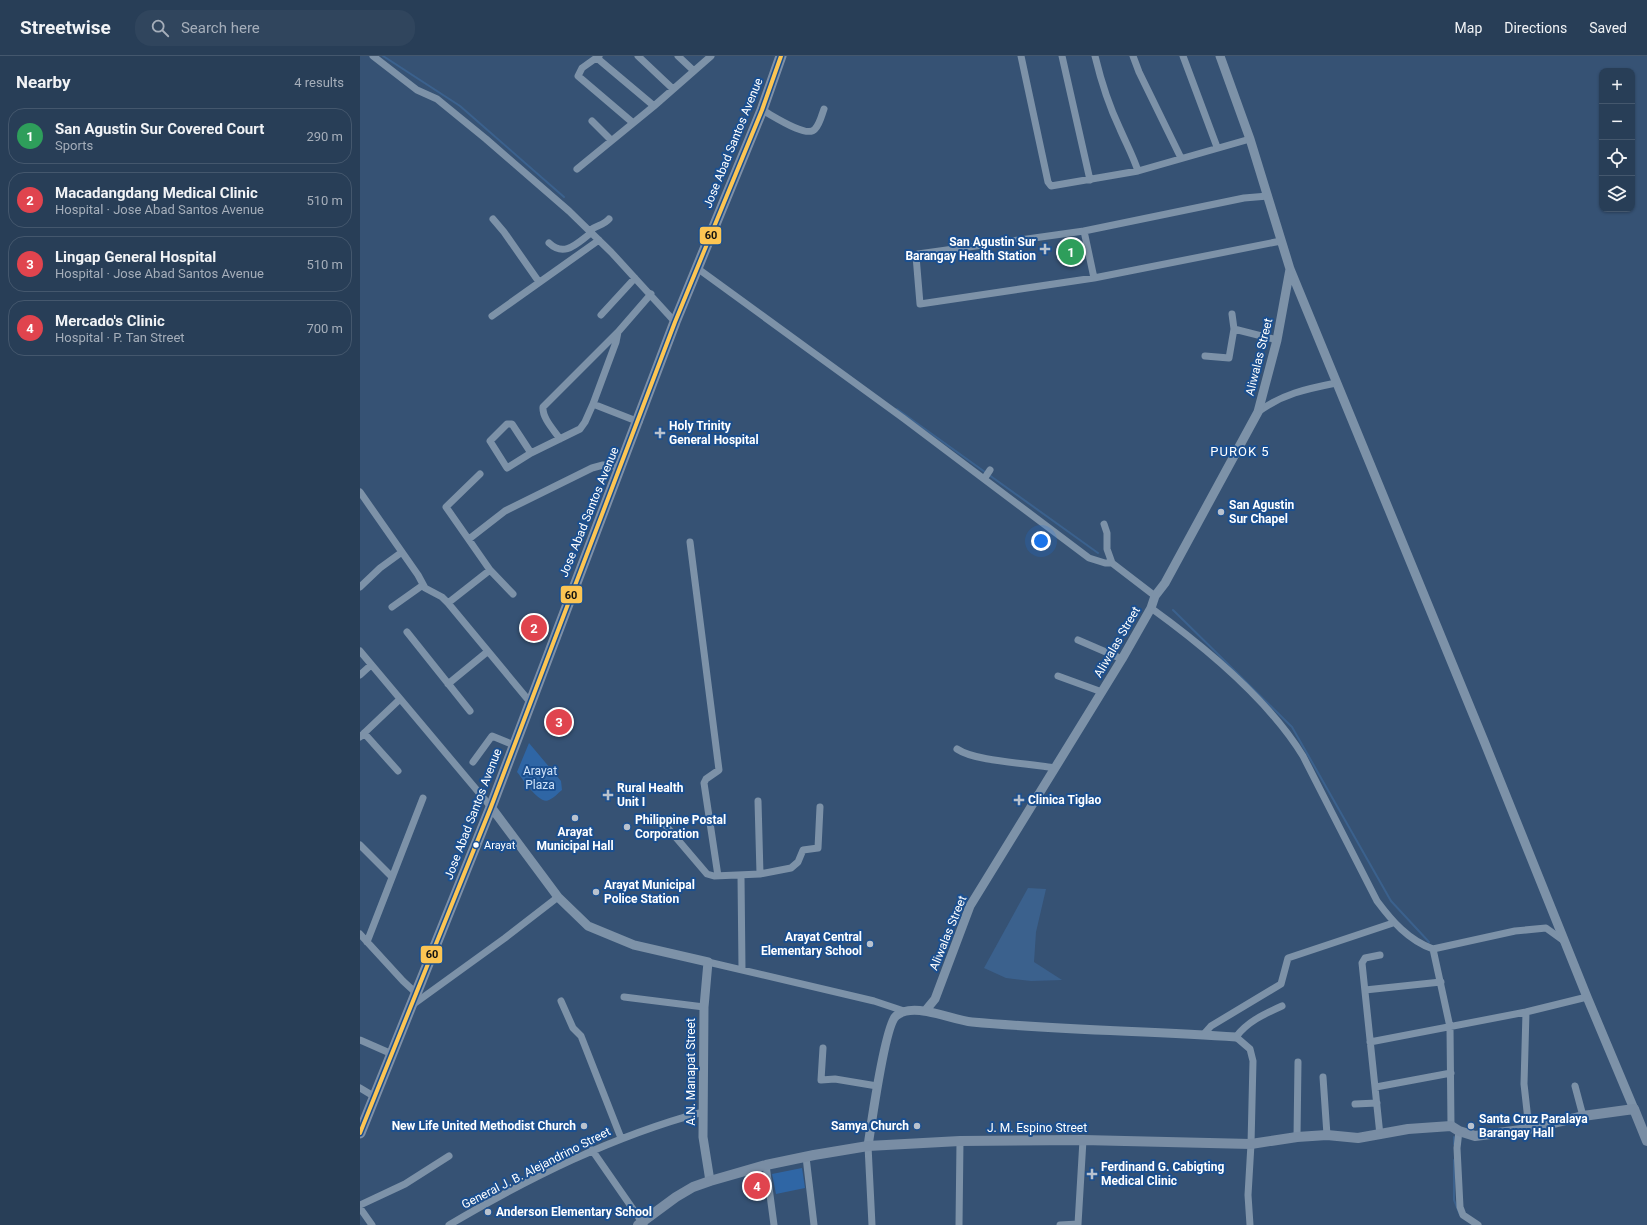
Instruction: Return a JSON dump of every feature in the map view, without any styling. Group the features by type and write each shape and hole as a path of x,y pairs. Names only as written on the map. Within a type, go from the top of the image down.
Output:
{"highway":[{"name":"Jose Abad Santos Avenue","path":"360,1133 491,808 587,552 639,422 675,322 762,110 781,56"}],"main road":[{"name":"J. M. Espino Street","path":"642,1224 676,1197 693,1187 710,1181 766,1165 868,1146 960,1141 1083,1140 1251,1144 1297,1137 1327,1135 1358,1138 1408,1129 1455,1128 1475,1136 1529,1129 1584,1116 1634,1109"},
{"path":"1634,1109 1647,1141"}],"street":[{"path":"373,56 417,90 437,100 486,139 599,240 651,294 675,322"},
{"path":"638,56 673,89"},
{"path":"678,56 694,71"},
{"path":"577,169 632,122 654,106 710,56"},
{"path":"1021,56 1049,185 1051,186 1138,171 1217,147 1250,139"},
{"path":"1062,56 1090,180"},
{"path":"1096,56 1110,102 1120,129 1134,157 1138,171"},
{"path":"1133,56 1139,72 1181,158"},
{"path":"1183,56 1217,147"},
{"path":"1220,56 1250,139 1290,269 1484,741 1564,942 1634,1109"},
{"path":"632,122 578,76 582,68 598,57 654,106"},
{"path":"762,110 801,131 810,132 815,129 824,108"},
{"path":"592,121 611,140"},
{"path":"1268,196 1244,198 1084,231 918,254 916,256 920,304 1094,278 1281,242"},
{"path":"492,219 504,232 539,282"},
{"path":"550,244 556,250 561,251 574,245 590,232 593,227 603,225 609,219"},
{"path":"1084,231 1094,278"},
{"path":"492,316 599,240"},
{"path":"697,268 984,478 1089,558 1105,563 1112,563"},
{"name":"Aliwalas Street","path":"926,1010 935,999 970,906 1122,659 1151,608 1155,596 1165,583 1258,412 1277,340 1290,269"},
{"path":"601,315 636,278"},
{"path":"560,439 546,418 543,412 543,407 618,332 651,294"},
{"path":"1205,356 1229,358 1234,329 1232,314"},
{"path":"1234,329 1277,340"},
{"path":"531,453 512,424 507,424 490,442 507,468 531,453 580,429 585,422 593,404 616,342 618,332"},
{"path":"1258,412 1272,401 1284,396 1336,383"},
{"path":"593,404 639,422"},
{"path":"469,539 505,510 592,468 603,465 621,467"},
{"path":"984,478 990,470"},
{"path":"480,474 446,507 490,570 513,594"},
{"path":"360,492 427,590 442,597 530,702"},
{"path":"1104,524 1107,533 1107,549 1112,563 1155,596"},
{"path":"690,542 719,770 706,779 704,783 718,876"},
{"path":"360,586 380,568 402,552"},
{"path":"448,604 490,570"},
{"path":"392,607 423,585"},
{"path":"1151,608 1175,626 1232,674 1289,736 1303,756 1377,901 1393,923 1409,937 1423,946 1433,949 1534,928 1546,928 1564,942"},
{"path":"407,632 470,711"},
{"path":"1078,640 1122,659"},
{"path":"360,651 399,700 491,808 558,896 588,926 612,937 634,945 874,1001 904,1011 926,1010 943,1017 989,1023 1087,1031 1236,1037 1250,1049 1252,1061 1251,1144 1248,1195 1250,1225"},
{"path":"448,684 487,652"},
{"path":"360,675 371,665"},
{"path":"1058,676 1102,692"},
{"path":"398,771 362,735 399,700"},
{"path":"474,762 492,736 514,745"},
{"path":"957,749 966,754 1000,761 1054,768"},
{"path":"367,942 424,798"},
{"path":"758,801 760,874"},
{"path":"661,820 706,874 718,876 741,876 791,868 798,862 803,850 818,848 820,807"},
{"path":"360,845 392,877"},
{"path":"741,876 742,969"},
{"path":"411,1006 505,938 558,896"},
{"path":"1203,1035 1211,1026 1281,984 1288,958 1393,923"},
{"path":"360,934 416,993"},
{"path":"1433,949 1450,1027 1451,1073 1460,1207 1463,1215 1478,1225"},
{"path":"1380,955 1363,960 1380,1135"},
{"name":"A.N. Manapat Street","path":"708,962 704,1007 703,1137 710,1181"},
{"path":"1365,990 1441,982"},
{"path":"624,997 704,1007"},
{"path":"1370,1042 1526,1012 1587,997"},
{"path":"560,1001 573,1028 581,1036 621,1138"},
{"path":"1236,1037 1242,1029 1252,1022 1282,1006"},
{"path":"872,1225 868,1146 890,1026 895,1017 904,1011"},
{"path":"1526,1012 1524,1084 1529,1129"},
{"path":"360,1040 392,1054"},
{"path":"823,1048 821,1080 835,1079 878,1086"},
{"path":"1297,1137 1298,1062"},
{"path":"1376,1088 1451,1073"},
{"path":"1323,1077 1327,1135"},
{"path":"1575,1086 1584,1116"},
{"path":"360,1088 375,1097"},
{"path":"1355,1104 1378,1103"},
{"name":"General J. B. Alejandrino Street","path":"449,1225 487,1203 592,1150 621,1138 703,1112"},
{"path":"1060,1225 1078,1224 1083,1140"},
{"path":"959,1225 960,1141"},
{"path":"592,1150 642,1224"},
{"path":"360,1205 405,1184 449,1156"},
{"path":"806,1157 814,1225"},
{"path":"766,1165 774,1225"},
{"path":"360,1208 372,1225"}],"green space":[{"name":"Arayat Plaza","path":"529,743 561,781 562,790 549,800 545,801 536,795 517,772"},
{"path":"802,1168 805,1188 776,1194 772,1174"}],"shaded area":[{"path":"1028,888 1046,889 1036,932 1034,962 1062,980 1031,981 1006,978 984,968"}],"waterway":[{"path":"383,56 460,106 564,197"},
{"path":"897,409 1098,553"},
{"path":"1173,610 1292,727 1391,901 1429,942"},
{"path":"1454,1137 1454,1144"},
{"path":"1454,1160 1454,1200 1460,1215"}],"transit line":[{"name":"60","path":"360,1133 491,807 675,322 762,110 781,56"}],"place":[{"name":"San Agustin Sur Barangay Health Station","path":"1045,249"},
{"name":"San Agustin Sur Covered Court","path":"1071,252"},
{"name":"Holy Trinity General Hospital","path":"660,433"},
{"name":"San Agustin Sur Chapel","path":"1221,512"},
{"name":"Macadangdang Medical Clinic","path":"534,628"},
{"name":"Lingap General Hospital","path":"559,722"},
{"name":"Rural Health Unit I","path":"608,795"},
{"name":"Clinica Tiglao","path":"1019,800"},
{"name":"Arayat Municipal Hall","path":"575,818"},
{"name":"Philippine Postal Corporation","path":"627,827"},
{"name":"Arayat","path":"476,845"},
{"name":"Arayat Municipal Police Station","path":"596,892"},
{"name":"Arayat Central Elementary School","path":"870,944"},
{"name":"New Life United Methodist Church","path":"584,1126"},
{"name":"Samya Church","path":"917,1126"},
{"name":"Santa Cruz Paralaya Barangay Hall","path":"1471,1126"},
{"name":"Ferdinand G. Cabigting Medical Clinic","path":"1092,1174"},
{"name":"Mercado's Clinic","path":"757,1186"},
{"name":"Anderson Elementary School","path":"488,1212"}],"district":[{"name":"PUROK 5","path":"1240,451"}]}
